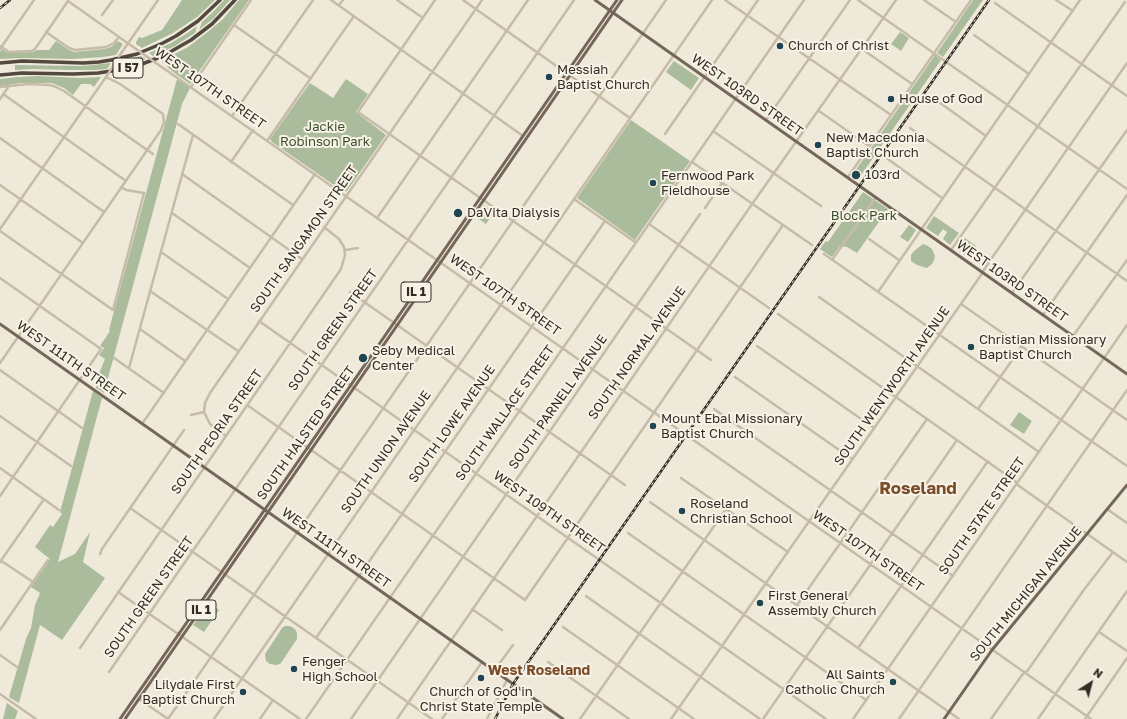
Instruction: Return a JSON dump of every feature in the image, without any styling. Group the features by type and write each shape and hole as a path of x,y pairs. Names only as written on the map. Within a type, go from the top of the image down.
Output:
{"highway":[{"name":"I 57","path":"0,63 22,61 83,63 99,62 137,54 176,36 198,21 220,0"},
{"name":"I 57","path":"0,75 22,73 98,73 142,64 168,53 191,40 212,24 235,0"}],"main road":[{"name":"WEST 103RD STREET","path":"595,0 1127,374"},
{"name":"SOUTH HALSTED STREET","path":"612,12 617,0"},
{"name":"SOUTH HALSTED STREET","path":"120,719 137,698 181,635 568,75 622,0"},
{"name":"WEST 111TH STREET","path":"0,324 563,719"},
{"name":"SOUTH MICHIGAN AVENUE","path":"944,719 992,650 1127,485"},
{"name":"SOUTH HALSTED STREET","path":"125,719 137,698"}],"street":[{"path":"34,0 1,47 9,52 31,51 35,49 67,0"},
{"name":"WEST 107TH STREET","path":"67,0 1091,719"},
{"path":"102,15 113,0"},
{"path":"121,187 126,190 144,193 113,310 0,230 158,0"},
{"path":"191,87 251,0"},
{"path":"232,116 313,0"},
{"path":"331,0 525,137"},
{"path":"339,6 343,0"},
{"path":"397,0 423,18"},
{"path":"435,0 358,112 711,360"},
{"path":"463,0 630,118"},
{"name":"SOUTH SANGAMON STREET","path":"204,412 205,403 208,396 482,0"},
{"path":"377,218 528,0"},
{"name":"SOUTH GREEN STREET","path":"109,672 574,0"},
{"path":"137,698 168,719 666,0"},
{"name":"SOUTH UNION AVENUE","path":"214,719 712,0"},
{"path":"726,0 891,115"},
{"path":"665,134 758,0"},
{"name":"SOUTH WALLACE STREET","path":"306,719 804,0"},
{"path":"766,120 850,0"},
{"path":"858,0 1127,189"},
{"name":"SOUTH NORMAL AVENUE","path":"397,719 634,375 896,0"},
{"path":"924,0 956,22"},
{"path":"848,177 971,0"},
{"path":"1056,0 1072,11"},
{"path":"878,292 1080,0"},
{"path":"951,250 1125,2"},
{"path":"995,3 1127,96"},
{"path":"267,141 354,16"},
{"path":"234,25 310,78"},
{"path":"46,32 72,50 106,47 114,43 119,37"},
{"path":"974,35 1029,74"},
{"path":"862,49 912,84"},
{"name":"SOUTH WENTWORTH AVENUE","path":"671,719 918,366 1127,63"},
{"path":"0,363 161,130 164,122 164,116 161,113 120,84 106,77"},
{"path":"0,87 41,84 56,87 153,154"},
{"path":"0,99 9,86"},
{"path":"3,94 126,181"},
{"path":"932,97 986,136"},
{"path":"819,111 869,146"},
{"path":"178,124 293,205"},
{"path":"910,128 1127,281"},
{"path":"231,162 253,130"},
{"path":"1012,293 1127,130"},
{"path":"713,131 821,206"},
{"path":"129,368 193,135"},
{"path":"0,138 104,212"},
{"path":"885,157 942,198"},
{"path":"692,162 812,245"},
{"path":"182,174 302,259"},
{"path":"142,424 315,174"},
{"path":"705,208 722,183"},
{"path":"0,185 83,243"},
{"path":"1043,315 1127,195"},
{"path":"832,260 876,197"},
{"path":"574,199 636,242"},
{"path":"172,213 250,268"},
{"name":"SOUTH PARNELL AVENUE","path":"351,719 700,214"},
{"name":"SOUTH LOWE AVENUE","path":"316,638 605,220"},
{"path":"648,224 769,308"},
{"path":"248,405 525,600 784,225"},
{"path":"324,227 339,239 345,250 358,248"},
{"path":"869,239 899,260"},
{"name":"SOUTH PEORIA STREET","path":"80,648 341,269 345,250"},
{"path":"161,252 228,299"},
{"path":"824,254 1127,466"},
{"path":"1073,336 1127,260"},
{"path":"0,278 102,349 0,496"},
{"path":"150,291 238,352"},
{"path":"350,292 625,485"},
{"path":"819,297 1039,452"},
{"path":"961,304 1127,420"},
{"path":"778,314 1015,480 1019,486 1127,562"},
{"name":"WEST 109TH STREET","path":"259,321 826,719"},
{"name":"SOUTH STATE STREET","path":"853,719 1126,327"},
{"path":"140,329 186,361"},
{"path":"757,346 874,428"},
{"path":"978,409 1022,346"},
{"path":"114,358 164,393"},
{"path":"0,370 82,428"},
{"path":"735,377 852,460"},
{"path":"899,719 1127,390"},
{"path":"714,409 953,576"},
{"path":"191,415 204,412 210,424 226,436"},
{"path":"0,416 71,466"},
{"path":"797,605 927,419"},
{"path":"100,554 184,430"},
{"path":"586,596 762,719 957,440"},
{"path":"858,648 988,461"},
{"path":"0,468 59,510"},
{"path":"681,478 788,552"},
{"path":"33,582 0,561 44,499"},
{"path":"650,502 959,719"},
{"path":"130,508 432,719"},
{"path":"580,719 726,509"},
{"path":"1107,509 1127,523"},
{"path":"628,533 866,700"},
{"path":"991,719 1022,675 1028,670 1083,591 1113,552"},
{"path":"0,630 48,560"},
{"path":"1038,719 1127,591"},
{"path":"118,592 300,719"},
{"path":"472,609 502,630"},
{"path":"563,626 694,719"},
{"path":"1099,632 1127,651"},
{"path":"494,671 513,645"},
{"path":"0,655 17,667"},
{"path":"1084,719 1127,658"},
{"path":"442,719 482,662"},
{"path":"548,662 629,719"},
{"path":"487,719 507,680"},
{"path":"0,694 36,719"},
{"path":"260,719 273,700"}],"green space":[{"path":"182,0 215,0 197,17 173,33 142,48 136,44 139,37 142,38 162,30"},
{"path":"224,0 230,0 214,18 199,30 202,22"},
{"path":"239,0 249,0 190,84 161,61 188,47 209,31 223,19"},
{"path":"973,0 983,0 943,57 937,53"},
{"path":"197,26 195,33 175,46 153,56 149,53 171,43"},
{"path":"900,32 909,38 901,51 891,44"},
{"path":"56,41 74,52 104,49 111,47 118,41 123,44 116,55 103,57 72,59 0,59 0,52 2,49 11,53 49,50"},
{"path":"935,55 941,60 857,181 851,177"},
{"path":"141,56 146,59 117,67 121,62"},
{"path":"674,61 699,78 691,90 666,72"},
{"path":"111,63 107,69 95,70 15,70 15,65 82,66"},
{"path":"36,76 81,78 101,77 94,87 90,84 81,84 73,95 64,88 52,83 21,83 0,86 0,79"},
{"path":"177,79 190,88 182,104 104,393 96,388 100,371 105,359 99,355 104,348 100,346 110,331 114,311"},
{"name":"Jackie Robinson Park","path":"346,79 368,94 356,112 386,135 347,191 344,192 272,142 270,139 310,83 333,98"},
{"path":"631,120 690,161 635,240 577,198"},
{"name":"Block Park","path":"863,192 888,209 857,253 847,247 840,246 832,257 820,249 826,241 828,242"},
{"path":"484,205 494,212 486,224 476,217"},
{"path":"934,216 959,233 950,245 943,239 947,232 943,229 938,236 926,228"},
{"path":"909,225 916,230 908,242 900,237"},
{"path":"965,238 976,246 974,250 970,247 965,255 956,249"},
{"path":"923,244 932,249 935,256 932,264 927,268 917,265 911,261 911,255"},
{"path":"93,391 102,398 58,562 75,554 90,532 83,562 105,578 62,640 40,625 19,703 9,697 26,639 31,628 35,605 40,593 31,587 50,559 35,547 50,525 53,527 62,514 60,512"},
{"path":"1019,412 1032,421 1024,434 1010,425"},
{"path":"209,603 219,610 204,632 193,625"},
{"path":"285,626 290,626 295,629 297,639 281,663 277,665 270,664 266,661 265,654 282,628"},
{"path":"7,703 18,711 15,719 3,719"}],"railway":[{"path":"0,8 10,0"},
{"path":"495,719 513,684 989,0"}],"place":[{"name":"Church of Christ","path":"780,46"},
{"name":"Messiah Baptist Church","path":"549,77"},
{"name":"House of God","path":"891,99"},
{"name":"New Macedonia Baptist Church","path":"818,145"},
{"name":"103rd","path":"856,175"},
{"name":"Fernwood Park Fieldhouse","path":"653,183"},
{"name":"DaVita Dialysis","path":"458,213"},
{"name":"Christian Missionary Baptist Church","path":"971,347"},
{"name":"Seby Medical Center","path":"363,358"},
{"name":"Mount Ebal Missionary Baptist Church","path":"653,426"},
{"name":"Roseland Christian School","path":"682,511"},
{"name":"First General Assembly Church","path":"760,603"},
{"name":"Fenger High School","path":"294,669"},
{"name":"Church of God in Christ State Temple","path":"481,678"},
{"name":"All Saints Catholic Church","path":"893,682"},
{"name":"Lilydale First Baptist Church","path":"243,692"}],"district":[{"name":"Roseland","path":"918,489"},
{"name":"West Roseland","path":"539,671"}]}
